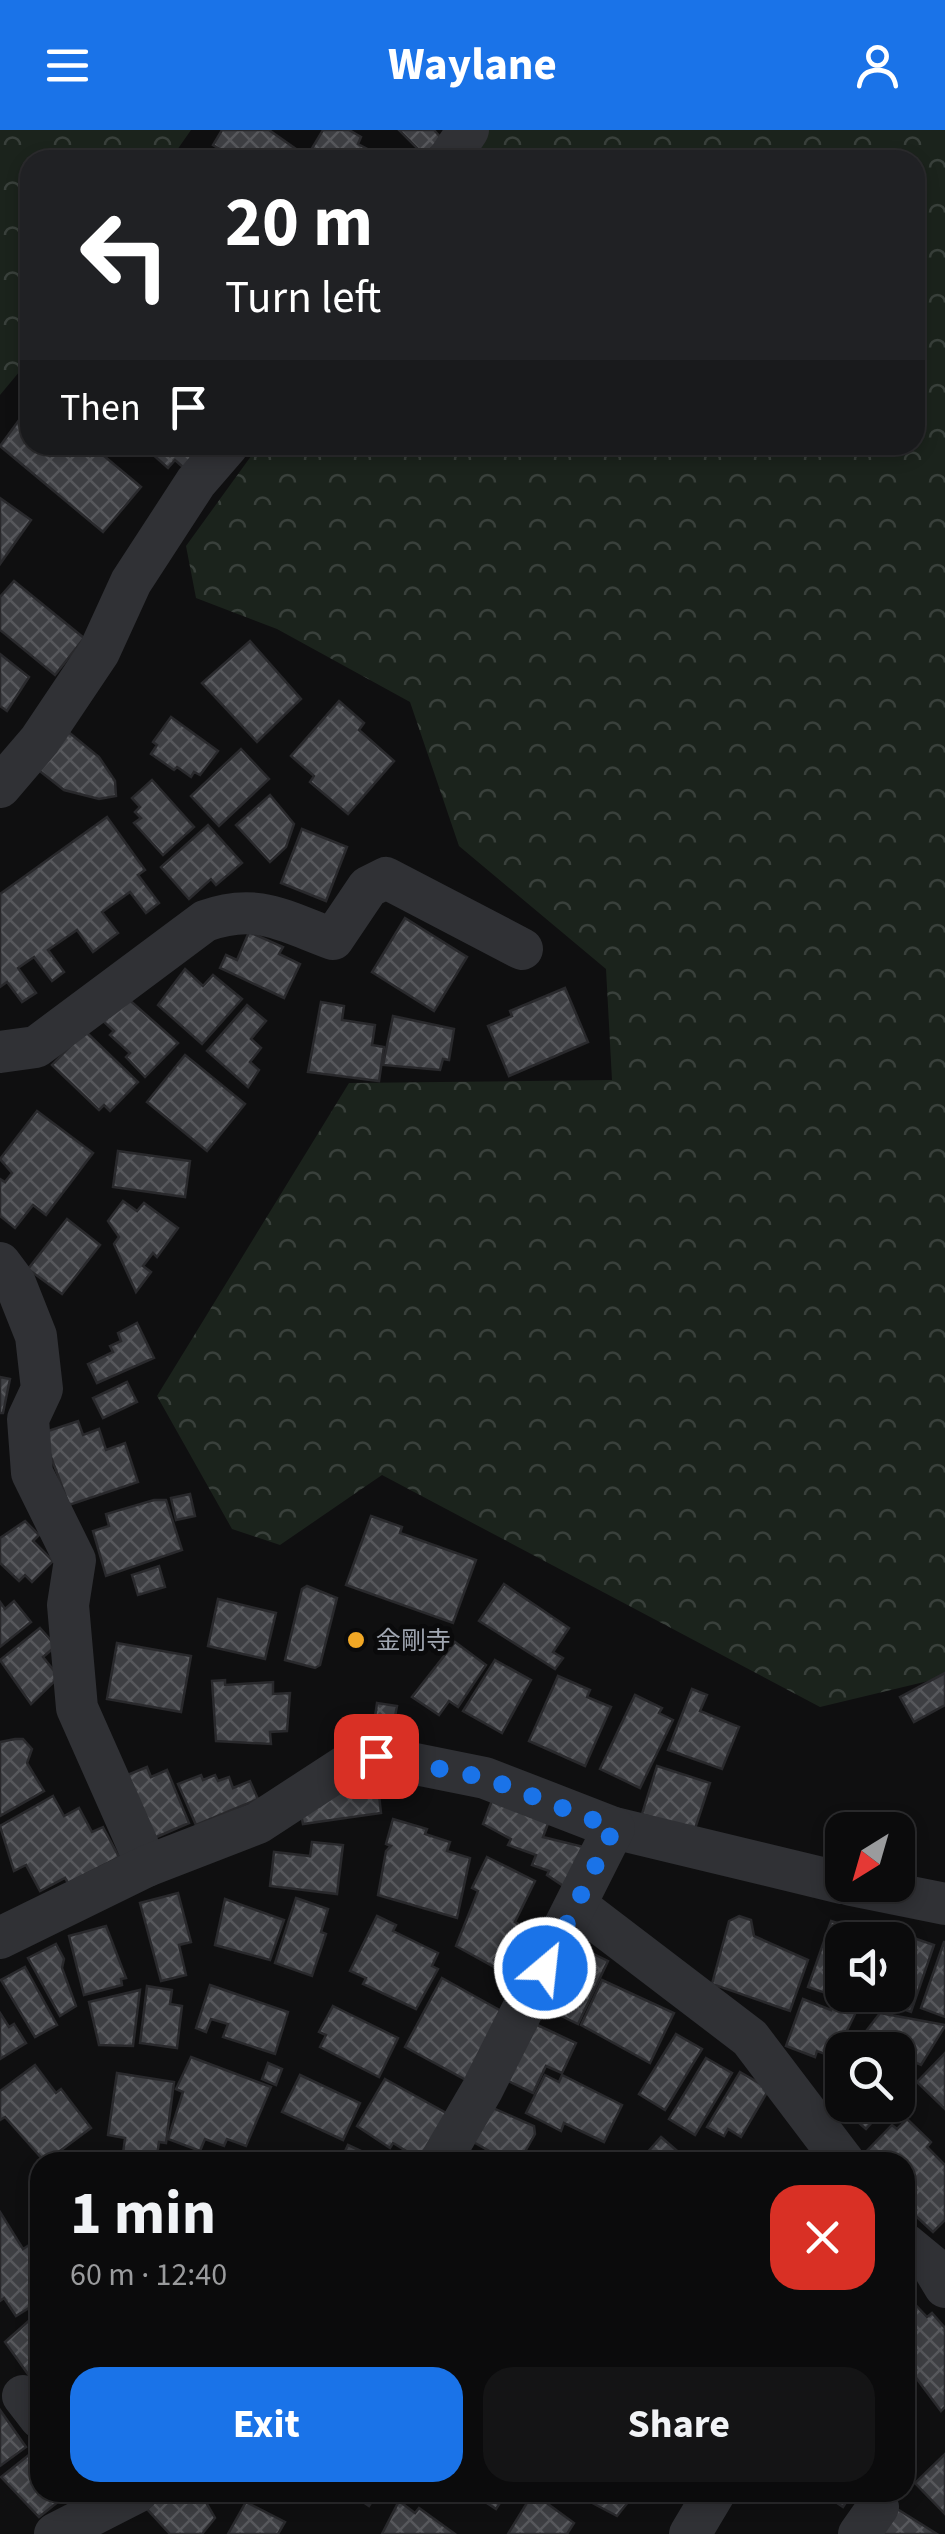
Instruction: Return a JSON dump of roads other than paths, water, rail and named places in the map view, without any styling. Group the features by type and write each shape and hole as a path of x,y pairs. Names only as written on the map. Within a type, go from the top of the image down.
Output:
{"street":[{"path":"0,787 40,740 99,652 131,582 196,482 219,455"},
{"path":"0,1052 36,1047 205,921 234,910 256,910 333,939 368,887 386,878 522,949"},
{"path":"0,1262 15,1283 36,1336 42,1389 14,1418 32,1473 75,1560 68,1605 77,1708 147,1866"},
{"path":"0,1938 147,1866 258,1823 354,1761 376,1756 486,1778 614,1828 825,1879"},
{"path":"445,2152 577,1906 614,1828"},
{"path":"915,1898 945,1904"},
{"path":"577,1906 750,2038 836,2152"},
{"path":"690,2534 709,2502"},
{"path":"56,2534 118,2507"}],"place":[{"name":"金剛寺","path":"356,1640"}]}
